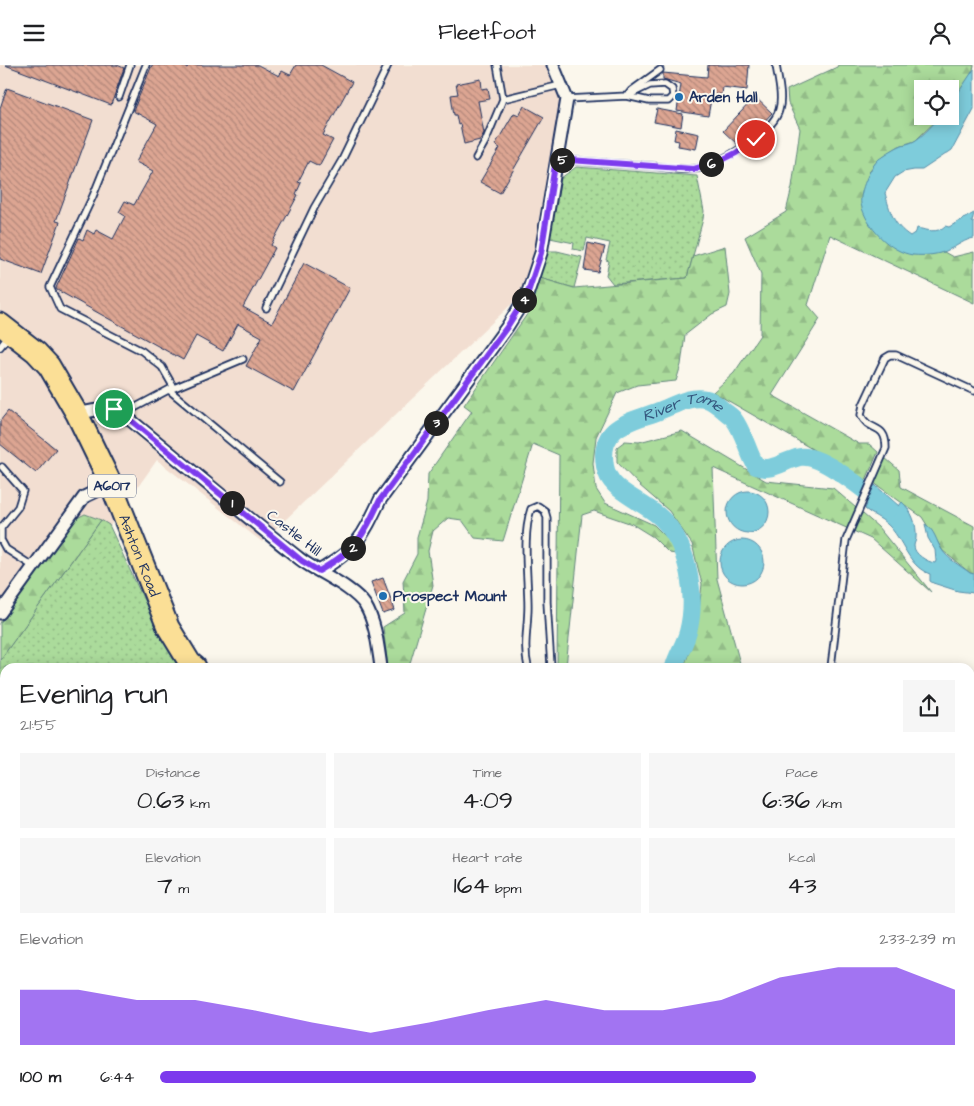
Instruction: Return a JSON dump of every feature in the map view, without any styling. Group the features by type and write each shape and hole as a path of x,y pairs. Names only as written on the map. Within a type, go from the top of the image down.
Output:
{"highway":[{"name":"Ashton Road","path":"4,335 36,353 49,366 77,414 111,484 168,627 190,663"}],"street":[{"path":"319,571 339,560 354,547 365,531 380,500 507,327 527,295 541,253 567,99 553,65"},
{"name":"Castle Hill","path":"77,414 100,409 114,409 123,414 302,561 355,595 366,607 376,635 380,663"},
{"path":"0,613 84,497 111,484"}],"lane":[{"path":"119,97 130,65"},
{"path":"146,65 93,196 50,287 60,309 142,351 162,367 171,389 280,482"},
{"path":"266,308 314,208 342,161 388,65"},
{"path":"476,158 485,142 503,99 497,65"},
{"path":"556,159 694,169 718,162 736,153 756,139 778,116 780,88 776,65"},
{"path":"628,96 631,91 660,71"},
{"path":"503,99 561,85"},
{"path":"567,99 628,96 649,101 668,101 673,96 672,89 665,85 650,85 628,96"},
{"path":"831,663 846,540 886,448 885,435 866,422 861,415 888,356 896,355 974,391"},
{"path":"123,414 171,389 243,359"},
{"path":"2,467 23,491 18,507 2,528 1,539 6,549 34,567"},
{"path":"527,663 525,647 528,604 528,526 532,509 538,506 545,511 546,518 547,601 551,663"}],"shaded area":[{"path":"0,65 561,65 567,82 540,237 520,296 262,542 157,460 108,529 0,635"}],"green space":[{"path":"838,65 974,65 968,81 959,94 959,80 914,80 914,125 932,125 915,141 899,146 879,159 870,170 862,194 924,255 944,252 953,257 974,252 974,303 830,235 808,305 820,319 772,395 859,444 869,444 878,452 866,480 713,392 734,373 760,335 761,274 745,237 786,212 792,187 800,129 788,103 787,90"},
{"path":"576,167 697,176 704,211 687,278 613,284 606,275 609,261 606,260 610,243 587,238 584,251 573,249 574,243 550,238 561,178"},
{"path":"725,246 730,294 727,307 712,314 685,335 681,365 676,381 637,385 617,393 596,437 593,463 596,489 605,503 654,525 671,542 676,554 669,553 653,537 632,524 594,511 582,515 566,663 557,663 559,455 533,444 503,541 475,538 462,520 448,518 433,531 428,551 433,585 410,663 388,663 383,627 405,613 403,581 417,554 417,537 427,502 428,474 472,411 464,405 530,310 540,278 574,288 687,278 693,256"},
{"path":"546,251 557,251 582,257 574,288 540,278"},
{"path":"682,431 766,481 833,488 878,527 931,592 871,539 713,468 717,579 740,663 685,663 697,629 702,584 692,544 669,511 639,485 617,462 617,447 625,441 639,442"},
{"path":"885,458 899,470 901,487 974,526 974,574 970,573 943,551 922,517 874,483"},
{"path":"85,514 101,520 0,660 0,623 75,519"},
{"path":"101,520 109,525 156,626 178,663 0,663 0,660"}],"water":[{"path":"974,69 974,109 952,150 922,170 903,172 895,177 885,193 896,222 910,236 916,232 917,228 932,231 939,230 945,226 949,227 974,213 972,222 974,223 974,238 937,254 913,255 904,253 880,237 868,221 861,204 866,180 872,168 881,157 899,146 916,140 933,125 959,125 959,92"},
{"path":"875,485 899,506 902,502 909,509 915,523 916,538 914,546 919,555 932,562 935,563 936,561 935,550 928,538 925,524 933,532 945,554 974,574 974,593 958,591 930,581 930,574 916,565 893,530 885,522 865,509"},
{"path":"752,491 760,494 766,500 769,512 766,524 760,530 744,533 736,530 730,524 727,508 730,500 736,494"},
{"path":"742,540 754,544 760,550 764,562 760,574 754,580 742,584 730,580 724,574 720,562 724,550 730,544"}],"building":[{"path":"5,65 117,65 124,68 111,105"},
{"path":"152,65 181,65 187,68 189,65 258,65 279,76 282,71 290,75 296,65 321,65 352,82 323,135 333,140 319,166 309,161 298,182 301,183 296,194 298,195 271,245 275,248 243,307 272,323 304,263 350,288 294,392 246,366 262,337 238,324 223,351 196,336 183,360 56,288 79,238 83,240 87,230 94,234 96,230 113,239 125,216 119,212 125,201 134,205 153,171 136,162 157,124 133,111"},
{"path":"708,65 749,65 747,90 722,87 721,95 712,94 708,116 677,111 681,84 663,79 663,73 707,77"},
{"path":"481,79 482,89 488,88 490,99 478,101 484,133 480,140 464,144 460,124 458,125 456,115 454,115 451,95 458,94 456,84"},
{"path":"7,88 93,120 56,221 60,222 41,274 0,259 0,108"},
{"path":"755,97 772,113 751,136 738,145 723,131"},
{"path":"524,106 544,117 500,193 480,182 500,148 495,145 514,113 519,115"},
{"path":"657,109 683,114 681,127 654,122"},
{"path":"676,129 699,134 696,149 678,146 679,141 674,140"},
{"path":"588,243 605,247 598,272 584,270"},
{"path":"8,411 56,449 36,473 0,444 0,421"},
{"name":"Prospect Mount","path":"383,578 395,610 383,614 371,582"}],"waterway":[{"name":"River Tame","path":"675,663 687,636 691,619 692,604 689,573 680,545 664,521 617,487 609,478 605,466 604,452 612,433 619,427 694,398 708,400 733,418 740,429 756,466 762,468 773,467 800,457 820,461 845,476 888,509"}],"place":[{"name":"Arden Hall","path":"679,97"},
{"name":"Prospect Mount","path":"383,596"}],"route":[{"path":"114,409 123,414 302,561 319,571 339,560 354,547 365,531 380,500 507,327 527,295 541,253 556,159 694,169 718,162 736,153 756,139"}]}
